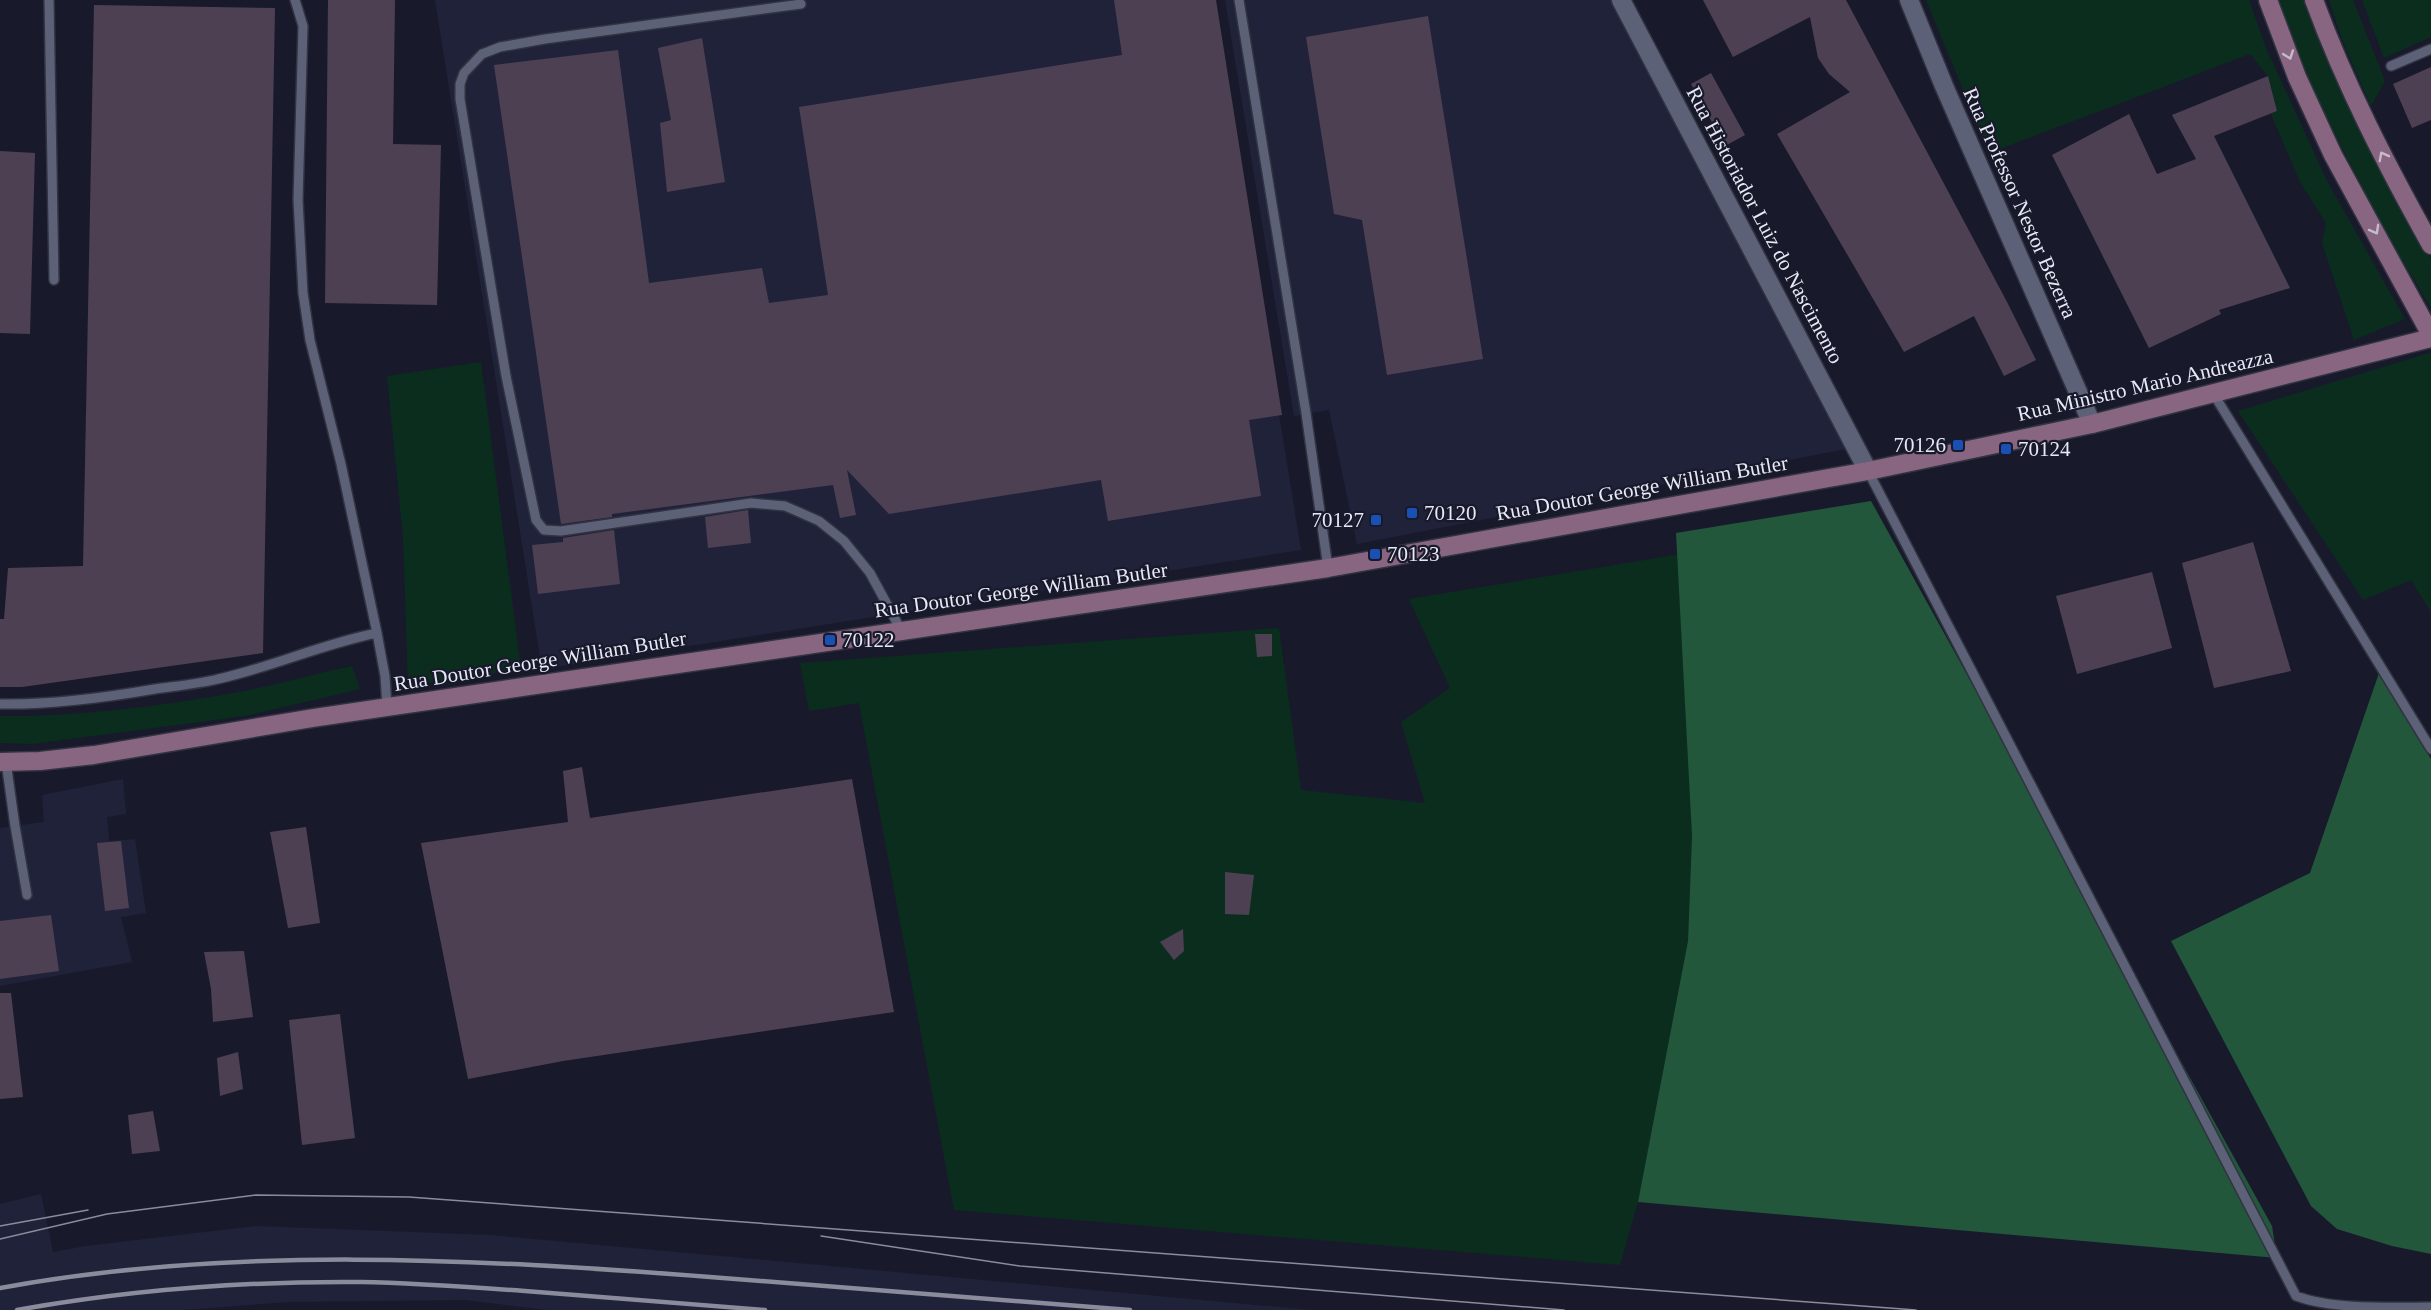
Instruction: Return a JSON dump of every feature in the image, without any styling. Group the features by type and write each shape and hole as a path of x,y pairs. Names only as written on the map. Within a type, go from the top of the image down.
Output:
{"street":[{"name":"Rua Historiador Luiz do Nascimento","path":"1621,0 1868,471"},
{"name":"Rua Professor Nestor Bezerra","path":"1909,0 2092,424"},
{"path":"2268,0 2297,77 2333,155 2431,337"},
{"path":"2314,0 2332,50 2369,129 2431,245"},
{"name":"Rua Ministro Mario Andreazza","path":"1868,471 2092,424 2431,337"},
{"name":"Rua Doutor George William Butler","path":"3,762 40,761 94,755 387,707 1328,568 1868,471"}],"lane":[{"path":"49,0 54,280"},
{"path":"294,0 303,26 298,200 305,305 310,340 341,464 385,676 387,707"},
{"path":"1239,0 1306,413 1328,568"},
{"path":"801,4 500,47 482,54 468,68 460,84 460,99 506,376 524,469 536,520 544,530 561,531 751,503 785,506 819,521 844,541 870,573 902,630"},
{"path":"2391,66 2431,49"},
{"path":"2213,393 2431,749"},
{"path":"1868,471 2296,1296 2314,1301 2379,1307 2431,1307"},
{"path":"0,704 39,705 218,679 274,664 335,642 376,633"},
{"path":"3,762 27,895"}],"shaded area":[{"path":"435,0 1212,0 1301,550 542,669"},
{"path":"1225,0 1616,0 1856,447 1357,544 1329,410 1294,416"},
{"path":"123,779 126,814 107,817 109,841 135,839 146,913 121,917 132,962 0,986 0,828 44,822 42,795"},
{"path":"41,1194 53,1252 256,1226 490,1235 1311,1310 547,1310 465,1300 288,1302 183,1310 0,1310 0,1204"}],"green space":[{"path":"1926,0 2249,0 2266,48 2327,181 2405,319 2354,340 2322,243 2326,223 2300,182 2271,114 2277,111 2268,76 2250,54 1989,153"},
{"path":"2278,0 2309,0 2431,260 2431,308 2381,225 2315,94"},
{"path":"2329,0 2353,0 2385,81 2371,106 2342,40"},
{"path":"2362,0 2431,0 2431,37 2384,58"},
{"path":"2429,353 2431,356 2431,612 2411,580 2363,600 2238,411"},
{"path":"481,362 521,669 408,686 403,537 387,376"},
{"path":"1871,501 2272,1226 2277,1258 1638,1202 1688,941 1692,836 1676,533"},
{"path":"1687,553 1692,836 1688,941 1638,1202 1620,1265 954,1210 859,703 809,711 800,663 1279,628 1301,790 1425,803 1401,722 1450,688 1409,599"},
{"path":"352,666 360,689 245,716 32,744 0,743 0,716 85,713 172,703 243,691"},
{"path":"2379,673 2431,759 2431,1254 2392,1246 2337,1229 2311,1206 2171,941 2310,873"}],"building":[{"path":"328,0 395,0 393,144 441,145 437,305 325,303"},
{"path":"1114,0 1216,0 1282,415 1249,420 1261,496 1108,521 1101,480 889,514 847,470 856,515 840,518 833,485 612,514 612,517 561,524 494,65 618,50 649,283 762,268 769,303 828,295 799,107 1122,55"},
{"path":"1703,0 1846,0 2036,360 2004,376 1974,316 1904,352 1777,134 1850,92 1829,74 1818,58 1810,17 1733,57"},
{"path":"94,5 275,8 263,653 22,687 0,687 0,619 4,619 8,568 83,566"},
{"path":"1428,16 1483,359 1387,375 1362,220 1334,214 1306,37"},
{"path":"702,38 725,182 667,192 660,123 671,120 658,48"},
{"path":"2431,67 2431,120 2412,128 2393,84"},
{"path":"1711,73 1745,135 1725,146 1691,84"},
{"path":"2268,76 2277,111 2214,136 2290,288 2219,310 2221,314 2149,348 2052,155 2129,114 2157,174 2196,159 2172,115"},
{"path":"0,151 35,153 30,334 0,333"},
{"path":"748,510 751,543 708,548 705,517"},
{"path":"614,530 620,584 538,594 532,545 563,542 563,538"},
{"path":"2253,542 2291,671 2214,688 2182,563"},
{"path":"2152,572 2172,648 2077,674 2056,596"},
{"path":"1255,634 1272,634 1272,656 1257,657"},
{"path":"582,767 590,818 852,779 894,1012 563,1061 468,1079 421,843 568,822 563,771"},
{"path":"306,827 320,923 288,928 270,832"},
{"path":"121,841 129,908 105,911 97,843"},
{"path":"1225,872 1254,875 1249,915 1225,914"},
{"path":"51,915 59,971 0,979 0,921"},
{"path":"1183,929 1184,951 1174,960 1160,942"},
{"path":"244,951 253,1017 213,1022 211,989 204,952"},
{"path":"0,993 11,993 23,1097 0,1099"},
{"path":"340,1014 355,1138 302,1145 289,1020"},
{"path":"238,1052 243,1089 220,1096 217,1058"},
{"path":"153,1111 160,1151 132,1154 128,1115"}],"tram line":[{"path":"0,1239 107,1214 256,1195 409,1197 1916,1310"},
{"path":"0,1226 88,1210"},
{"path":"821,1236 1020,1266 1564,1310"}],"railway":[{"path":"0,1288 88,1274 176,1266 265,1261 443,1261 621,1271 1130,1310"},
{"path":"17,1310 145,1292 231,1285 318,1282 422,1284 765,1310"}],"place":[{"name":"70126","path":"1958,445"},
{"name":"70124","path":"2006,449"},
{"name":"70120","path":"1412,513"},
{"name":"70127","path":"1376,520"},
{"name":"70123","path":"1375,554"},
{"name":"70122","path":"830,640"}]}
